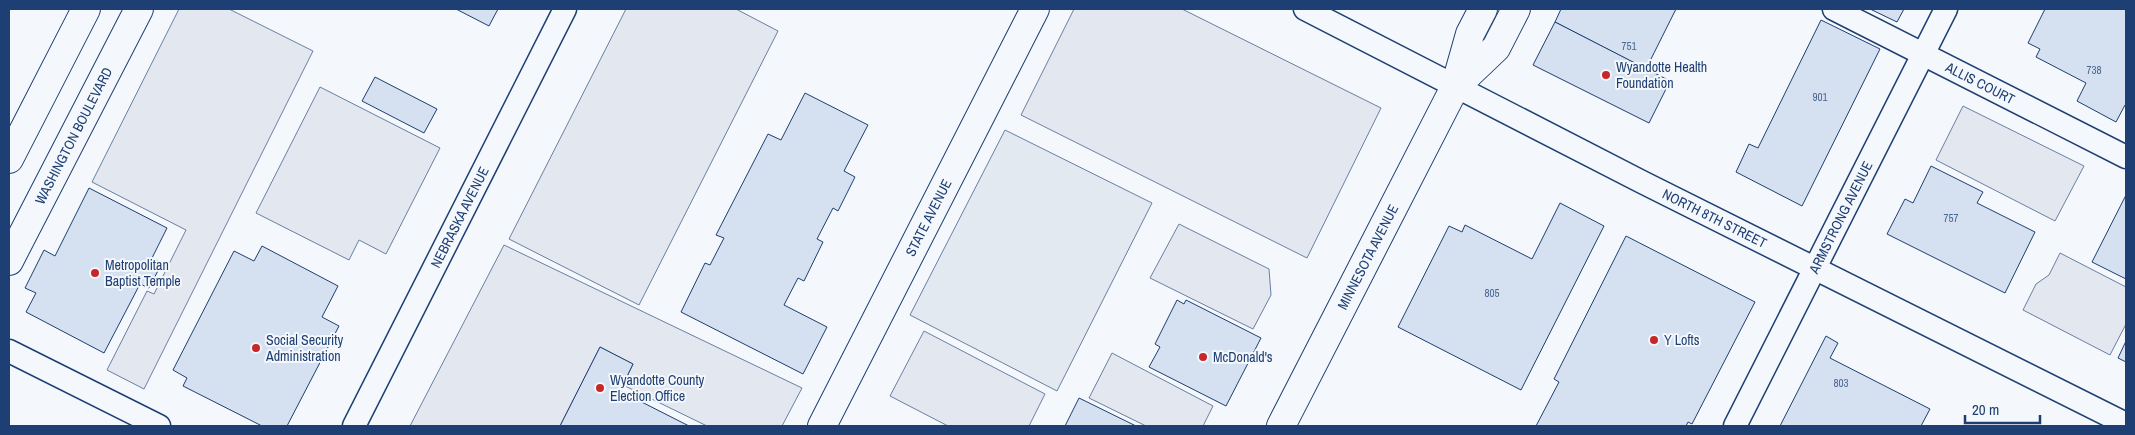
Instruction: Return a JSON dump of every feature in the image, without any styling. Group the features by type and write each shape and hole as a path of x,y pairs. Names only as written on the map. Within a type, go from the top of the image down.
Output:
{"main road":[{"path":"9,159 86,9"},
{"name":"WASHINGTON BOULEVARD","path":"9,261 138,9"},
{"name":"STATE AVENUE","path":"822,426 1035,9"},
{"name":"MINNESOTA AVENUE","path":"1281,426 1454,87 1470,34 1482,9"},
{"name":"MINNESOTA AVENUE","path":"1454,87 1496,48 1516,9"}],"street":[{"name":"NEBRASKA AVENUE","path":"354,426 565,9"},
{"name":"NORTH 8TH STREET","path":"1305,9 1454,87 2126,424"},
{"name":"ALLIS COURT","path":"1834,9 2126,157"},
{"name":"ARMSTRONG AVENUE","path":"1735,426 1946,9"},
{"path":"9,350 159,426"}],"shaded area":[{"path":"179,9 229,9 313,51 144,389 107,370 147,291 154,294 186,230 92,182"},
{"path":"626,9 736,9 778,31 639,305 509,239"},
{"path":"1074,9 1182,9 1381,108 1307,258 1021,115"},
{"path":"320,87 440,148 386,254 359,240 349,260 256,213"},
{"path":"1963,106 2084,166 2055,221 1936,160"},
{"path":"1005,130 1152,203 1057,391 910,315"},
{"path":"1179,224 1269,269 1271,295 1253,329 1150,278"},
{"path":"504,245 802,388 782,426 707,426 623,385 633,364 600,347 560,426 410,426"},
{"path":"2060,253 2126,287 2126,324 2110,355 2023,310 2036,284 2049,275"},
{"path":"924,331 1045,394 1029,426 948,426 890,396"},
{"path":"1112,353 1213,406 1203,426 1146,426 1089,398"}],"building":[{"path":"456,9 498,9 489,26"},
{"path":"1561,9 1676,9 1646,69 1555,22"},
{"path":"1870,9 1904,9 1897,22"},
{"path":"2045,9 2126,9 2126,106 2116,122 2077,101 2086,83 2036,57 2040,49 2028,43"},
{"path":"1821,20 1880,49 1802,206 1736,172 1749,144 1758,148"},
{"name":"Wyandotte Health Foundation","path":"1555,22 1670,81 1649,123 1533,65"},
{"path":"375,77 437,109 424,133 362,101"},
{"path":"805,93 868,125 844,171 855,177 838,211 833,208 817,239 823,242 804,281 798,278 784,305 827,327 803,374 681,312 705,263 710,265 724,238 716,235 768,134 781,140"},
{"path":"1931,166 1983,192 1977,203 2035,232 2005,293 1887,234 1905,199 1913,203"},
{"name":"Metropolitan Baptist Temple","path":"89,188 167,228 152,258 162,263 149,288 140,284 104,353 26,312 36,293 25,288 44,250 55,256"},
{"path":"2126,195 2126,279 2092,262"},
{"path":"1560,203 1604,226 1521,390 1398,327 1449,226 1462,232 1465,225 1532,259"},
{"name":"Y Lofts","path":"1626,236 1755,302 1692,424 1688,422 1686,426 1536,426 1559,382 1554,379"},
{"name":"Social Security Administration","path":"262,246 338,286 322,317 339,326 287,426 262,426 183,386 187,378 173,370 234,251 254,261"},
{"name":"McDonald's","path":"1177,300 1184,304 1186,300 1261,338 1226,406 1149,367 1160,347 1155,344"},
{"path":"1826,336 1838,343 1830,358 1930,409 1921,426 1780,426"},
{"path":"2126,341 2126,362 2118,358"},
{"name":"Wyandotte County Election Office","path":"600,347 633,364 620,391 689,426 560,426"},
{"path":"1079,398 1136,426 1065,426"}],"place":[{"name":"Wyandotte Health Foundation","path":"1606,75"},
{"name":"Metropolitan Baptist Temple","path":"95,273"},
{"name":"Y Lofts","path":"1654,340"},
{"name":"Social Security Administration","path":"256,348"},
{"name":"McDonald's","path":"1203,357"},
{"name":"Wyandotte County Election Office","path":"600,388"}]}
